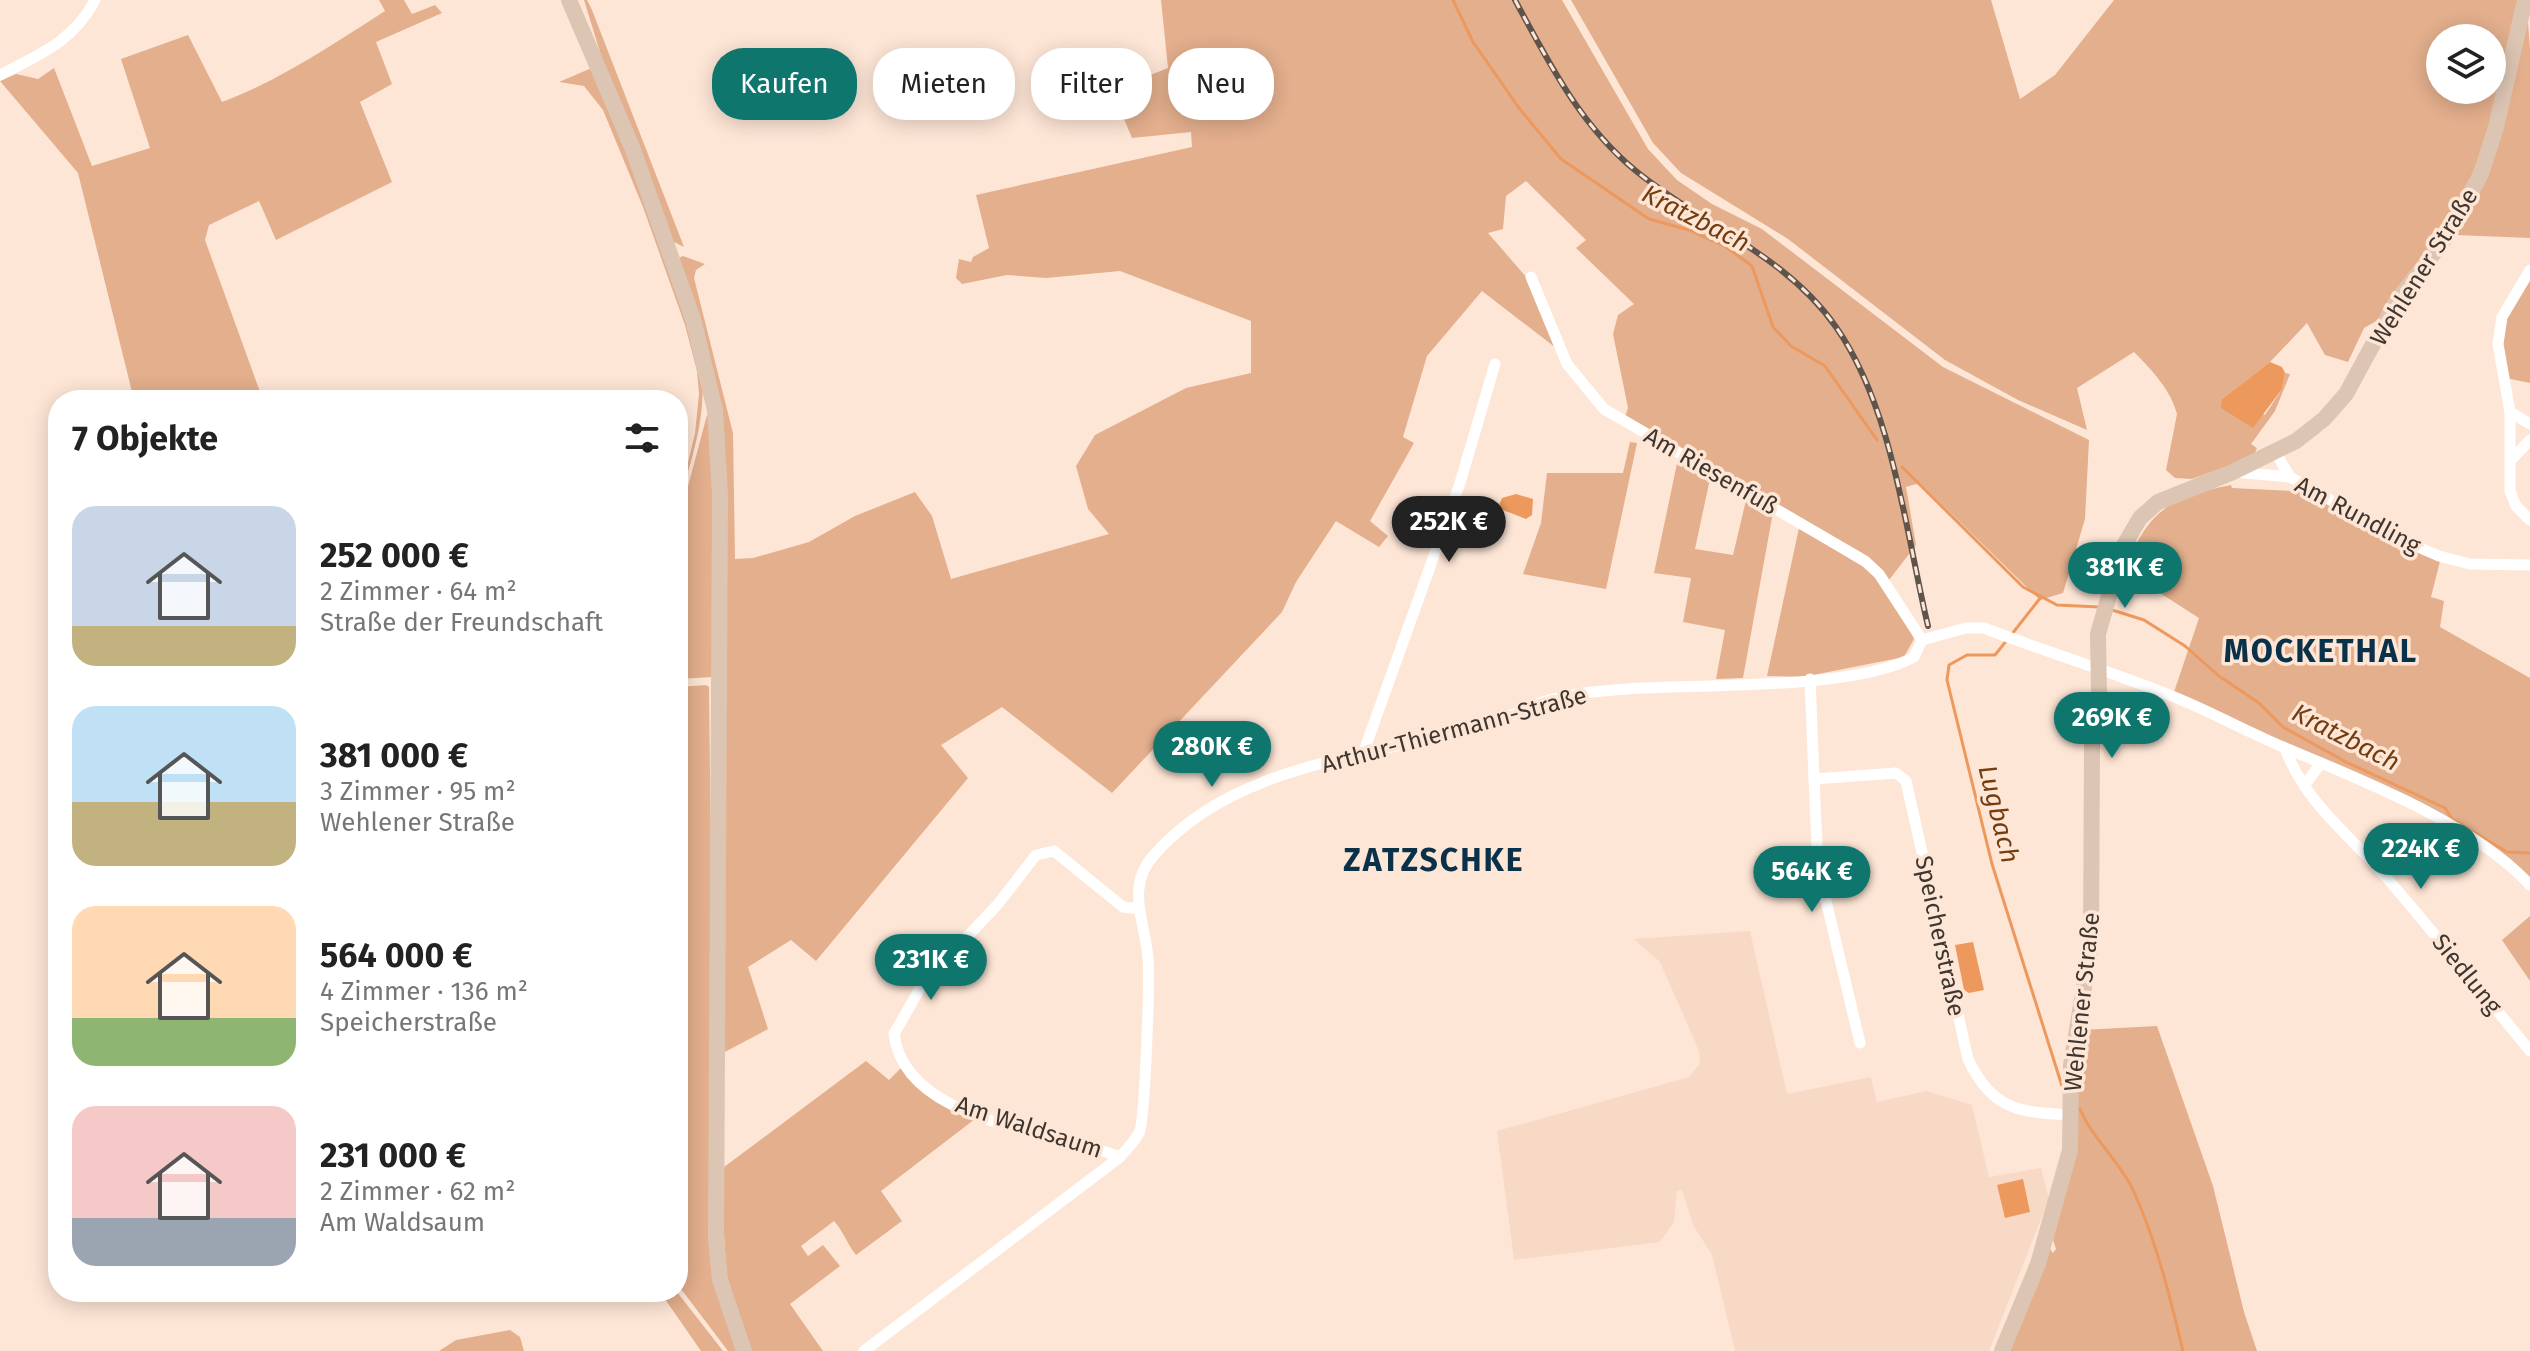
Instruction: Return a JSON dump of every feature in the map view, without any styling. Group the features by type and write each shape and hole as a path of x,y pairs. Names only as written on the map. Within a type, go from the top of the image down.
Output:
{"street":[{"path":"569,0 615,104 693,319 717,423 720,495 715,1163 720,1280 744,1351"},
{"path":"0,75 65,40 80,26 95,1"},
{"name":"Wehlener Straße","path":"2002,1351 2038,1264 2070,1150 2071,1065 2091,946 2092,742 2102,615 2123,547 2140,518 2171,494 2276,453 2311,430 2346,394 2396,302 2464,211 2496,127 2527,4"},
{"path":"2530,270 2506,309 2498,330 2501,377 2510,412 2510,491 2516,506 2530,520"},
{"name":"Am Riesenfuß","path":"1531,277 1567,364 1604,409 1865,561 1879,574 1922,640"},
{"path":"1364,751 1460,483 1495,364"},
{"path":"2510,412 2530,424"},
{"path":"2511,460 2530,440"},
{"path":"2276,453 2290,477"},
{"name":"Am Rundling","path":"2233,472 2290,477 2395,537 2439,556 2470,564 2530,565"},
{"name":"Arthur-Thiermann-Straße","path":"864,1351 1120,1157 1140,1132 1148,960 1137,883 1153,855 1190,822 1266,783 1364,751 1488,724 1546,701 1583,693 1810,679 1903,663 1914,657 1922,640 1966,628 1984,628 2176,698 2390,792 2510,866 2530,885"},
{"path":"1810,679 1818,867 1860,1043"},
{"name":"Siedlung","path":"2285,748 2304,786 2326,817 2383,874 2530,1051"},
{"path":"2304,786 2321,763"},
{"name":"Speicherstraße","path":"1814,779 1896,773 1906,781 1968,1059 1977,1078 2004,1104 2027,1111 2072,1115"},
{"name":"Am Waldsaum","path":"1120,1157 973,1115 949,1104 907,1066 894,1034 922,985 998,904 1036,855 1054,851 1123,907 1139,909"}],"shaded area":[{"path":"379,0 404,0 412,14 435,5 442,13 376,42 392,84 360,102 392,182 276,240 259,201 209,225 205,240 259,390 132,390 78,173 0,81 16,74 38,79 54,68 92,166 150,148 121,59 188,35 222,102 285,73 385,11"},
{"path":"584,0 592,10 684,247 672,241 604,65"},
{"path":"1161,0 1562,0 1648,149 1677,180 1712,204 1762,229 1943,367 2089,440 2085,519 2063,593 2040,600 1920,483 1906,487 1916,545 1889,580 1770,501 1625,417 1628,408 1613,334 1618,315 1634,304 1576,248 1586,240 1526,181 1506,196 1503,229 1488,233 1528,279 1556,348 1482,291 1427,356 1403,437 1414,443 1370,521 1388,536 1379,547 1336,521 1296,582 1282,612 1112,793 1002,707 941,745 968,778 816,961 791,940 748,967 768,1029 721,1054 725,492 678,258 683,256 705,264 696,270 694,278 733,433 735,559 753,558 809,542 855,516 915,492 932,516 951,579 1109,534 1088,509 1076,466 1095,435 1186,388 1251,373 1251,321 1120,271 1046,278 1007,275 962,284 956,278 959,259 971,262 973,257 989,248 976,195 1192,147 1191,132 1132,138 1124,120 1152,120 1152,74 1168,68"},
{"path":"1571,0 1991,0 2020,99 2055,75 2114,0 2519,0 2506,61 2506,24 2426,24 2426,104 2497,104 2493,122 2458,210 2380,319 2364,328 2348,362 2325,355 2307,323 2270,362 2222,399 2265,415 2282,389 2285,373 2290,374 2275,411 2251,444 2257,448 2253,457 2192,479 2175,478 2166,470 2177,414 2165,388 2134,352 2077,388 2087,430 2018,400 1945,360 1788,239 1681,173 1653,143"},
{"path":"2524,22 2528,22 2530,238 2456,235 2498,104 2506,104 2506,78"},
{"path":"594,67 627,150 701,364 700,418 688,470 699,394 697,371 685,325 643,207 603,110 584,86 559,82"},
{"path":"2530,270 2530,383 2501,377 2502,317"},
{"path":"2270,362 2282,367 2285,373 2282,389 2253,428 2221,408 2222,399"},
{"path":"707,415 713,425 713,677 688,678 688,486"},
{"path":"1630,442 1637,443 1606,589 1523,574 1541,523 1547,473 1623,473"},
{"path":"1679,454 1711,474 1695,549 1733,555 1747,496 1773,512 1743,678 1716,679 1725,630 1683,622 1691,578 1654,573"},
{"path":"2231,485 2232,488 2293,491 2298,486 2367,527 2440,561 2431,597 2444,601 2440,627 2530,678 2530,880 2443,818 2174,692 2199,618 2124,570 2142,534 2163,510 2191,495"},
{"path":"1516,494 1533,499 1532,515 1526,519 1498,508 1502,498"},
{"path":"1799,528 1875,574 1914,639 1904,657 1803,677 1767,676"},
{"path":"688,686 709,687 716,1282 736,1351 728,1351 688,1298"},
{"path":"2530,916 2530,981 2502,940"},
{"path":"1750,931 1787,1094 1871,1077 1877,1102 1926,1091 1972,1105 1989,1177 2041,1168 2049,1199 1989,1351 1735,1351 1712,1255 1693,1225 1682,1190 1677,1191 1674,1222 1660,1242 1514,1260 1497,1131 1689,1077 1700,1063 1699,1051 1660,962 1634,939"},
{"path":"1973,942 1984,990 1969,993 1964,990 1955,945"},
{"path":"2157,1026 2213,1186 2244,1312 2257,1351 2010,1351 2050,1249 2053,1253 2056,1249 2053,1240 2076,1151 2077,1065 2082,1030"},
{"path":"866,1061 889,1080 903,1066 975,1119 881,1191 902,1221 856,1255 834,1221 801,1246 808,1256 823,1245 840,1266 790,1304 823,1351 748,1351 727,1283 720,1170"},
{"path":"2023,1179 2030,1212 2005,1218 1997,1185"},
{"path":"667,1302 685,1302 723,1351 701,1351"},
{"path":"510,1330 520,1337 524,1351 439,1351 456,1340"}],"waterway":[{"name":"Kratzbach","path":"1453,0 1473,42 1519,108 1561,159 1649,219 1689,230 1726,247 1752,266 1773,327 1791,346 1825,366 1877,440"},
{"name":"Kratzbach","path":"1902,467 2023,587 2057,605 2099,607"},
{"name":"Lugbach","path":"2012,634 2041,597"},
{"name":"Kratzbach","path":"2112,610 2144,620 2185,646 2219,676 2259,703 2283,727 2346,762 2445,808 2452,819 2507,852 2530,853"},
{"name":"Lugbach","path":"2007,640 1995,655 1967,655 1949,665 1947,680 1992,864 2062,1086"},
{"name":"Lugbach","path":"2080,1109 2134,1192 2156,1250 2183,1351"}],"railway":[{"path":"1515,0 1567,92 1616,153 1661,190 1768,260 1816,302 1836,327 1855,359 1884,432 1928,626"}],"district":[{"name":"MOCKETHAL","path":"2321,651"},
{"name":"ZATZSCHKE","path":"1434,860"}]}
